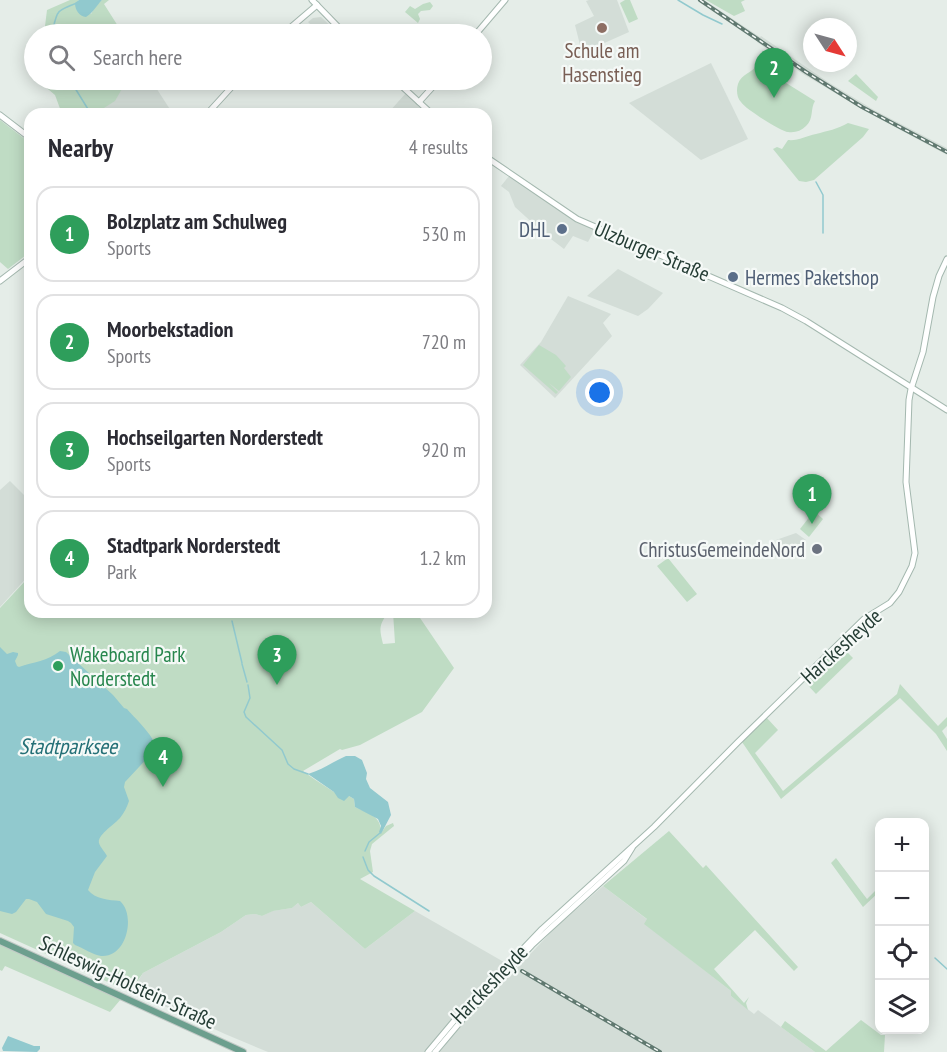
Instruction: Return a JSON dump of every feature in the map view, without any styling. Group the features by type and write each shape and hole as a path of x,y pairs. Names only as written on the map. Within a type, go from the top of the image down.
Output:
{"main road":[{"path":"312,0 335,24"},
{"path":"485,24 505,0"},
{"path":"295,24 317,5"},
{"path":"300,24 322,10"},
{"path":"212,108 229,90"},
{"path":"406,90 426,108"},
{"path":"419,102 430,90"},
{"path":"0,115 24,133"},
{"name":"Ulzburger Straße","path":"492,160 578,220 782,308 947,410"},
{"name":"Harckesheyde","path":"428,1052 454,1021 534,937 660,821 864,619 890,603 899,592 912,566 915,553 906,482 908,412 934,291 947,260"},
{"path":"0,281 24,263"},
{"name":"Harckesheyde","path":"435,1052 513,965 624,861 633,846"},
{"name":"Schleswig-Holstein-Straße","path":"0,941 243,1052"}],"shaded area":[{"name":"Schule am Hasenstieg","path":"617,0 629,32 582,53 575,25 594,16 586,1"},
{"path":"697,0 704,0 761,36 803,65 803,72 813,72 874,110 947,148 947,155 803,74 757,42 758,40"},
{"path":"321,17 328,24 310,24 308,22 313,18"},
{"path":"711,63 748,139 701,160 629,103"},
{"path":"81,90 157,90 169,108 92,108"},
{"path":"406,93 423,108 393,108"},
{"path":"509,176 568,215 595,229 588,242 573,236 564,249 547,236 515,207 509,192 501,186"},
{"path":"618,269 663,293 638,316 587,296"},
{"path":"568,296 611,314 603,323 612,336 555,398 520,365 541,342"},
{"path":"10,481 24,495 24,581 0,607 0,490"},
{"path":"796,533 806,540 795,555 776,540"},
{"path":"603,886 648,920 645,924 731,991 731,996 754,1014 758,1010 815,1052 268,1052 132,991 143,973 221,932 246,915 262,916 272,911 292,908 298,903 301,907 311,902 365,949 415,911 516,969 555,928"}],"green space":[{"path":"70,0 79,0 91,14 102,0 109,0 104,4 117,24 45,24 47,10"},
{"path":"630,0 638,19 629,23 620,3"},
{"path":"706,0 745,0 741,2 745,11 734,16"},
{"path":"430,2 433,6 430,10 421,11 418,14 420,19 418,23 405,12 410,6 415,9"},
{"path":"757,65 815,101 810,120 804,128 795,132 784,131 756,114 740,100 737,91 739,81"},
{"path":"856,74 878,97 876,101 848,81"},
{"path":"49,90 121,90 115,101 104,108 60,108 55,95"},
{"path":"0,120 24,138 24,257 8,269 0,262"},
{"path":"848,123 869,129 814,180 799,181 773,149 777,147 782,149 788,140 828,131"},
{"path":"539,345 556,355 566,366 564,368 571,377 559,391 549,383 558,392 556,394 523,365"},
{"path":"814,511 823,519 809,537 800,529"},
{"path":"668,558 697,594 687,602 657,566"},
{"path":"24,582 24,618 385,618 381,627 383,644 395,643 393,618 420,618 454,668 422,712 360,745 340,749 303,771 334,792 354,799 355,807 379,822 381,833 386,826 393,823 394,826 372,844 370,851 373,872 360,879 415,911 365,949 311,902 301,907 298,903 292,908 273,911 262,916 246,915 221,932 143,973 130,992 0,933 0,608"},
{"path":"840,645 853,658 816,694 804,681"},
{"path":"900,684 938,726 947,717 947,726 942,731 947,739 947,751 936,734 900,698 781,799 742,742 766,717 778,730 755,753 783,791 897,694"},
{"path":"669,831 703,868 706,865 798,967 794,971 755,930 714,969 744,1003 749,997 746,1003 748,1010 731,996 731,991 644,924 647,919 603,886"},
{"path":"836,858 867,899 875,891 875,896 863,907 831,863"},
{"path":"0,945 121,999 110,1012 5,966 2,971 0,970"},
{"path":"861,1020 875,1030 875,1034 885,1035 884,1052 815,1052 781,1027 785,1021 826,1051"}],"water":[{"path":"79,0 102,0 86,17 77,10 75,3"},
{"name":"Stadtparksee","path":"0,647 7,654 18,653 15,661 19,667 45,659 60,651 66,652 127,709 155,743 153,752 125,782 124,787 129,801 120,818 103,833 99,840 107,856 95,872 88,890 98,897 120,901 125,907 128,925 126,934 123,943 110,955 101,956 75,945 73,943 74,927 71,923 46,914 37,902 26,899 12,914 0,911"},
{"path":"346,756 355,756 362,760 370,788 388,802 391,815 381,834 378,819 355,807 354,799 349,796 344,801 338,798 334,792 308,774"},
{"path":"8,1036 40,1046 40,1049 37,1052 3,1051 2,1048"}],"waterway":[{"path":"678,0 722,24"},
{"path":"54,24 61,10 77,3"},
{"path":"76,90 87,108"},
{"path":"816,182 823,195 823,233"},
{"path":"232,621 242,663"},
{"path":"242,664 247,682"},
{"path":"248,685 250,698 244,712 246,717 282,750 288,764 308,774"},
{"path":"365,851 369,842 380,833"},
{"path":"363,857 368,870 374,876 429,911"},
{"path":"935,958 947,969"}],"railway":[{"path":"700,0 862,107 947,152"},
{"path":"522,971 660,1052"}],"place":[{"name":"Schule am Hasenstieg","path":"602,28"},
{"name":"Moorbekstadion","path":"774,98"},
{"name":"DHL","path":"562,229"},
{"name":"Hermes Paketshop","path":"733,277"},
{"name":"Bolzplatz am Schulweg","path":"812,524"},
{"name":"ChristusGemeindeNord","path":"817,549"},
{"name":"Wakeboard Park Norderstedt","path":"58,666"},
{"name":"Hochseilgarten Norderstedt","path":"277,685"},
{"name":"Stadtpark Norderstedt","path":"163,787"}]}
